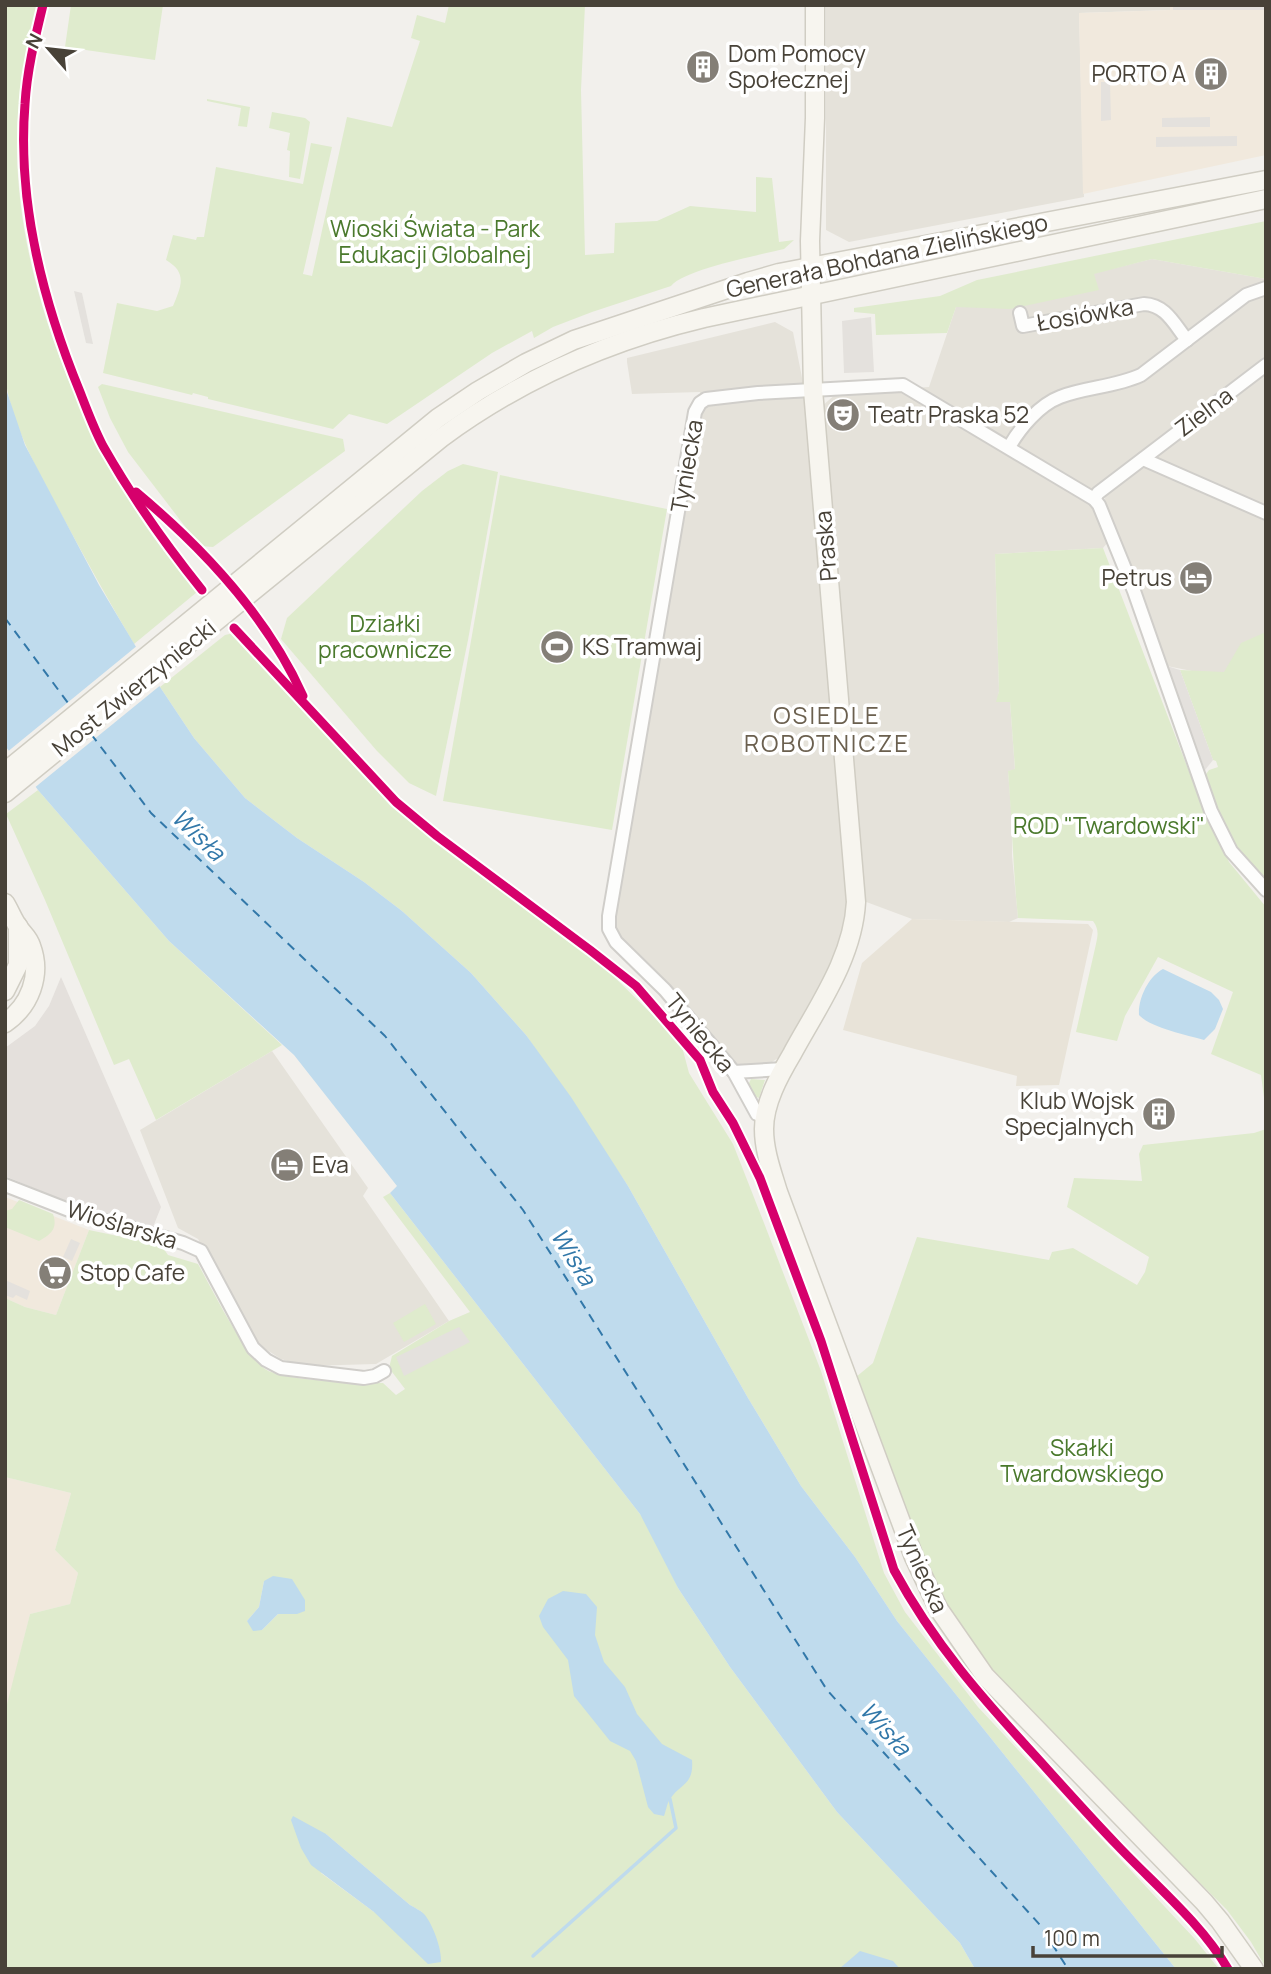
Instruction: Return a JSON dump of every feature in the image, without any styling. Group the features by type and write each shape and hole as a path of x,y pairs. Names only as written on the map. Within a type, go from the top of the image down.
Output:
{"main road":[{"name":"Praska","path":"765,1117 783,1069 845,955 854,924 856,902 813,390 811,267 816,5"},
{"name":"Generała Bohdana Zielińskiego","path":"257,576 438,418 526,363 575,341 633,319 748,282 811,267 1266,180"},
{"name":"Generała Bohdana Zielińskiego","path":"257,576 441,438 529,381 586,354 641,334 811,295 1266,200"},
{"name":"Most Zwierzyniecki","path":"5,772 257,576"},
{"name":"Most Zwierzyniecki","path":"5,793 257,576"},
{"path":"5,903 31,945 36,965 35,977 24,1006 5,1023"},
{"path":"5,991 18,965 18,926"},
{"name":"Tyniecka","path":"765,1117 765,1143 778,1192 914,1557 938,1608 985,1675 1204,1902 1254,1969"}],"street":[{"path":"1009,447 1030,419 1059,397 1141,376 1246,295 1266,288"},
{"name":"Łosiówka","path":"1020,313 1023,326 1156,304 1164,310 1186,340"},
{"name":"Zielna","path":"1094,499 1266,365"},
{"path":"813,390 904,385 1094,499 1099,505 1134,591 1211,811 1231,851 1266,890"},
{"name":"Tyniecka","path":"765,1117 757,1114 734,1072 665,990 622,947 609,929 609,916 695,412 699,403 706,399 813,390"},
{"name":"Zielna","path":"1143,459 1266,513"},
{"path":"734,1072 783,1069"},
{"name":"Wioślarska","path":"5,1185 74,1212 183,1243 201,1251 253,1348 266,1360 281,1368 364,1378 384,1371"}],"shaded area":[{"path":"826,5 1171,5 1170,10 1079,13 1084,197 849,242 826,230"},
{"path":"1171,5 1266,5 1266,155 1083,194 1079,13 1170,10"},
{"path":"1173,5 1266,5 1266,10 1173,10"},
{"path":"1101,82 1110,82 1111,120 1101,121"},
{"path":"1210,117 1210,127 1162,127 1162,118"},
{"path":"1237,136 1237,146 1156,147 1156,137"},
{"path":"1152,259 1266,279 1266,361 1096,490 1108,542 1103,548 995,554 999,691 997,702 1010,702 1015,770 1008,771 1018,918 1009,922 912,919 861,900 821,407 837,393 929,387 956,307"},
{"path":"74,291 82,293 93,344 86,343"},
{"path":"871,317 874,372 844,373 842,321"},
{"path":"775,322 793,332 806,398 849,910 837,955 778,1058 769,1064 746,1067 733,1062 668,986 621,938 613,921 702,419 700,392 632,394 627,358"},
{"path":"1266,370 1266,684 1224,672 1197,672 1167,666 1104,501 1106,493"},
{"path":"1167,666 1180,670 1213,760 1205,770"},
{"path":"912,919 1088,924 1093,930 1059,1085 1016,1086 1017,1076 843,1030 862,963"},
{"path":"61,977 161,1207 153,1227 128,1222 55,1197 5,1176 5,1048 35,1026 49,1006"},
{"path":"272,1051 368,1188 363,1196 449,1321 376,1364 305,1366 281,1359 256,1343 198,1239 178,1228 140,1130"},
{"path":"5,1197 89,1230 56,1315 25,1307 5,1298"},
{"path":"71,1239 80,1243 72,1261 63,1257"},
{"path":"5,1280 30,1291 27,1300 16,1295 13,1298 5,1295"},
{"path":"459,1327 470,1342 404,1376 396,1357"},
{"path":"5,1477 71,1493 55,1550 78,1573 70,1604 30,1614 6,1712"}],"green space":[{"path":"5,5 39,5 23,78 17,152 20,200 28,247 54,342 92,433 115,475 152,536 197,592 134,644 34,463 19,430 8,395 5,377"},
{"path":"71,5 163,5 155,60 65,47"},
{"name":"Wioski Świata - Park Edukacji Globalnej","path":"449,5 585,5 581,90 585,255 614,253 615,223 657,221 690,206 756,212 756,177 772,178 779,242 794,240 784,249 707,268 671,286 592,312 553,327 534,338 532,331 492,353 387,424 349,414 333,429 103,373 117,303 157,311 173,306 181,280 178,270 166,260 173,235 196,240 197,237 204,237 216,167 303,184 311,143 332,147 303,274 312,276 347,117 392,127 420,41 411,38 417,15 445,23"},
{"path":"207,99 250,107 247,127 238,126 241,108"},
{"path":"272,112 305,118 310,122 300,179 289,177 290,151 287,150 290,133 269,128"},
{"path":"1266,221 1266,279 1152,259 1094,274 1099,290 1010,309 956,307 947,333 876,335 875,314 854,312 854,308 940,296 977,280"},
{"path":"102,384 343,439 345,451 213,547 200,546 128,452 98,387"},
{"name":"Działki pracownicze","path":"463,464 498,472 468,640 436,796 409,783 377,751 281,639 287,618 422,491 448,471"},
{"name":"KS Tramwaj","path":"500,475 667,509 612,830 443,801"},
{"name":"ROD \"Twardowski\"","path":"1103,548 1190,774 1229,862 1266,907 1266,1113 1261,1075 1211,1054 1233,992 1158,957 1125,1016 1117,1041 1076,1032 1097,941 1095,924 1093,921 1018,918 1008,771 1015,769 1010,702 996,702 999,691 995,554"},
{"path":"1266,632 1266,885 1238,855 1220,822 1204,777 1209,770 1218,767 1213,760 1180,670 1224,672 1241,643"},
{"path":"234,633 356,768 410,819 593,956 681,1043 689,1073 733,1144 821,1371 884,1573 905,1612 978,1707 1194,1938 1219,1969 1176,1969 897,1621 855,1557 801,1486 628,1186 526,1035 471,973 402,911 245,798 194,738 160,687 225,635"},
{"path":"38,790 169,941 282,1045 156,1120 129,1059 114,1065 6,814"},
{"path":"751,1079 765,1080 759,1098 754,1096 748,1085"},
{"name":"Skałki Twardowskiego","path":"1266,1129 1266,1968 1227,1910 1003,1686 962,1633 941,1598 916,1544 856,1377 873,1363 917,1237 1049,1260 1052,1252 1073,1248 1137,1285 1145,1272 1149,1257 1067,1207 1074,1178 1142,1181 1139,1154 1143,1145 1254,1133"},
{"path":"390,1193 640,1514 650,1528 678,1588 730,1667 837,1812 960,1943 975,1969 5,1969 5,1712 30,1614 70,1604 78,1573 55,1550 71,1493 5,1477 5,1298 25,1307 56,1315 89,1230 161,1245 168,1255 198,1264 238,1336 265,1369 303,1379 383,1383 396,1395 405,1389 389,1368 392,1356 449,1321 470,1312 383,1197","holes":["264,1581 297,1614 278,1614 262,1630 247,1621 259,1607","326,1834 410,1905 422,1912 374,1912 321,1873"]},
{"path":"19,1200 53,1214 55,1224 52,1230 39,1241 5,1227 5,1211 12,1209"},
{"path":"425,1304 436,1324 404,1342 393,1323"}],"water":[{"name":"Wisła","path":"5,377 7,392 25,445 99,585 194,738 245,798 402,911 471,973 526,1035 571,1097 628,1186 801,1486 855,1557 897,1621 1176,1969 975,1969 960,1943 837,1812 730,1667 678,1588 640,1514 390,1193 397,1186 294,1055 169,941 38,790 6,747"},
{"path":"1163,969 1211,992 1219,1000 1223,1009 1215,1029 1204,1040 1160,1027 1139,1015 1145,989"},
{"path":"273,1576 292,1579 305,1600 305,1611 278,1614 262,1630 253,1631 247,1621 259,1607 264,1581"},
{"path":"563,1591 586,1594 597,1607 595,1635 604,1662 625,1687 637,1714 662,1744 692,1760 689,1779 670,1799 664,1816 654,1814 648,1807 636,1761 630,1751 610,1741 574,1696 568,1660 543,1627 539,1616 548,1599"},
{"path":"293,1816 326,1834 424,1914 436,1937 441,1962 428,1964 374,1912 311,1865 301,1848 291,1820"},
{"path":"860,1951 893,1961 900,1969 839,1969"}],"pier":[{"path":"138,645 162,684 33,789 6,753"}],"waterway":[{"path":"533,1956 676,1828 670,1799"}],"ferry route":[{"path":"5,618 71,707"},
{"path":"91,734 151,813 385,1036 523,1210 827,1690 1040,1925 1068,1969"}],"cycle path":[{"path":"43,5 28,79 24,141 29,214 44,287 67,358 103,446 150,520 202,590"},
{"path":"136,492 185,536 231,585 271,638 303,696"},
{"path":"234,628 396,802 636,986 700,1060 713,1092 733,1123 760,1178 821,1341 894,1570 909,1597 942,1646 979,1692 1098,1825 1191,1920 1228,1969"}],"place":[{"name":"Dom Pomocy Społecznej","path":"703,67"},
{"name":"PORTO A","path":"1211,74"},
{"name":"Teatr Praska 52","path":"843,415"},
{"name":"Petrus","path":"1196,578"},
{"name":"KS Tramwaj","path":"557,647"},
{"name":"Klub Wojsk Specjalnych","path":"1159,1114"},
{"name":"Eva","path":"287,1165"},
{"name":"Stop Cafe","path":"55,1273"}],"district":[{"name":"OSIEDLE ROBOTNICZE","path":"827,730"}]}
